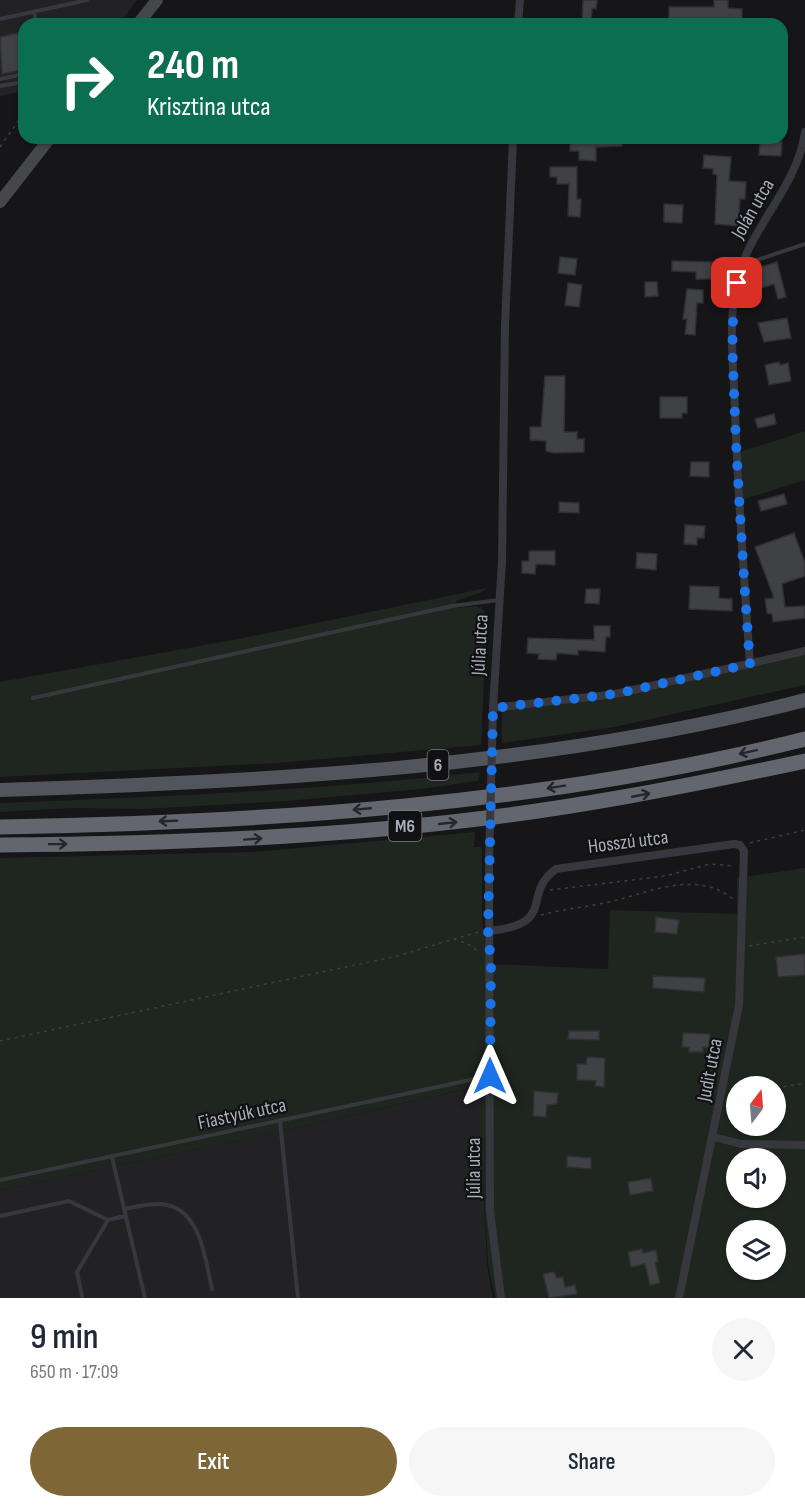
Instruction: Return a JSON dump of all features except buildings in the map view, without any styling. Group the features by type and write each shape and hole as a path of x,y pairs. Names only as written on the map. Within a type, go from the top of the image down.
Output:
{"highway":[{"name":"M6","path":"0,827 248,818 453,802 627,776 805,739"},
{"name":"M6","path":"0,845 249,839 453,822 631,797 805,761"}],"main road":[{"path":"142,18 155,0"},
{"path":"0,202 45,144"},
{"name":"6","path":"0,790 273,779 440,764 639,735 805,700"}],"street":[{"path":"518,18 520,0"},
{"name":"Jolán utca","path":"750,664 738,493 732,323 741,265 757,229 799,161 805,132"},
{"name":"Júlia utca","path":"501,1298 490,1211 491,965 488,931 493,708 502,561 505,348 513,144"},
{"path":"493,708 603,696 805,651"},
{"name":"Judit utca","path":"679,1298 699,1195 714,1137 739,1005 745,874 745,854 740,845"},
{"name":"Hosszú utca","path":"529,919 549,874 566,866 740,845"},
{"path":"488,931 512,928 529,919"},
{"path":"714,1137 741,1144 805,1145"}],"lane":[{"path":"0,20 87,0"},
{"path":"34,12 36,18"},
{"path":"0,79 18,75"},
{"path":"0,86 18,82"},
{"path":"741,265 805,244"},
{"path":"33,698 452,606 499,600"},
{"name":"Fiastyúk utca","path":"0,1180 490,1076"},
{"path":"280,1121 298,1298"},
{"path":"112,1157 145,1298"},
{"path":"0,1216 69,1201 108,1220 125,1216"},
{"path":"124,1209 160,1204 183,1213 201,1242 212,1289"},
{"path":"82,1296 77,1272 108,1220"}],"path":[{"path":"0,147 18,122"},
{"path":"740,845 805,830"},
{"path":"539,896 557,889 666,876 722,863 731,864 745,874"},
{"path":"529,919 672,885 717,890 728,894 743,909"},
{"path":"0,1041 398,956 488,931"},
{"path":"742,947 805,938"},
{"path":"453,939 476,949 491,965"},
{"path":"786,1086 805,1083"}],"shaded area":[{"path":"0,0 137,0 124,18 18,18 18,92 0,96"},
{"path":"805,431 805,480 741,500 740,452"},
{"path":"487,588 456,601 457,608 476,606 483,609 487,617 481,745 277,763 0,777 0,682 238,639"},
{"path":"805,651 805,685 614,727 502,743 502,711 580,700"},
{"path":"480,772 478,781 421,789 287,801 144,809 73,808 0,812 0,803 300,788"},
{"path":"475,832 474,847 482,847 482,917 488,964 608,969 610,910 737,914 737,878 805,868 805,1298 495,1298 488,1263 478,1086 269,1134 0,1190 0,858 254,852"},
{"path":"479,1086 487,1265 493,1298 0,1298 0,1190 269,1134"}],"route":[{"path":"490,1076 491,958 488,931 493,708 580,700 750,664 738,493 733,358 733,303 737,283"}]}
